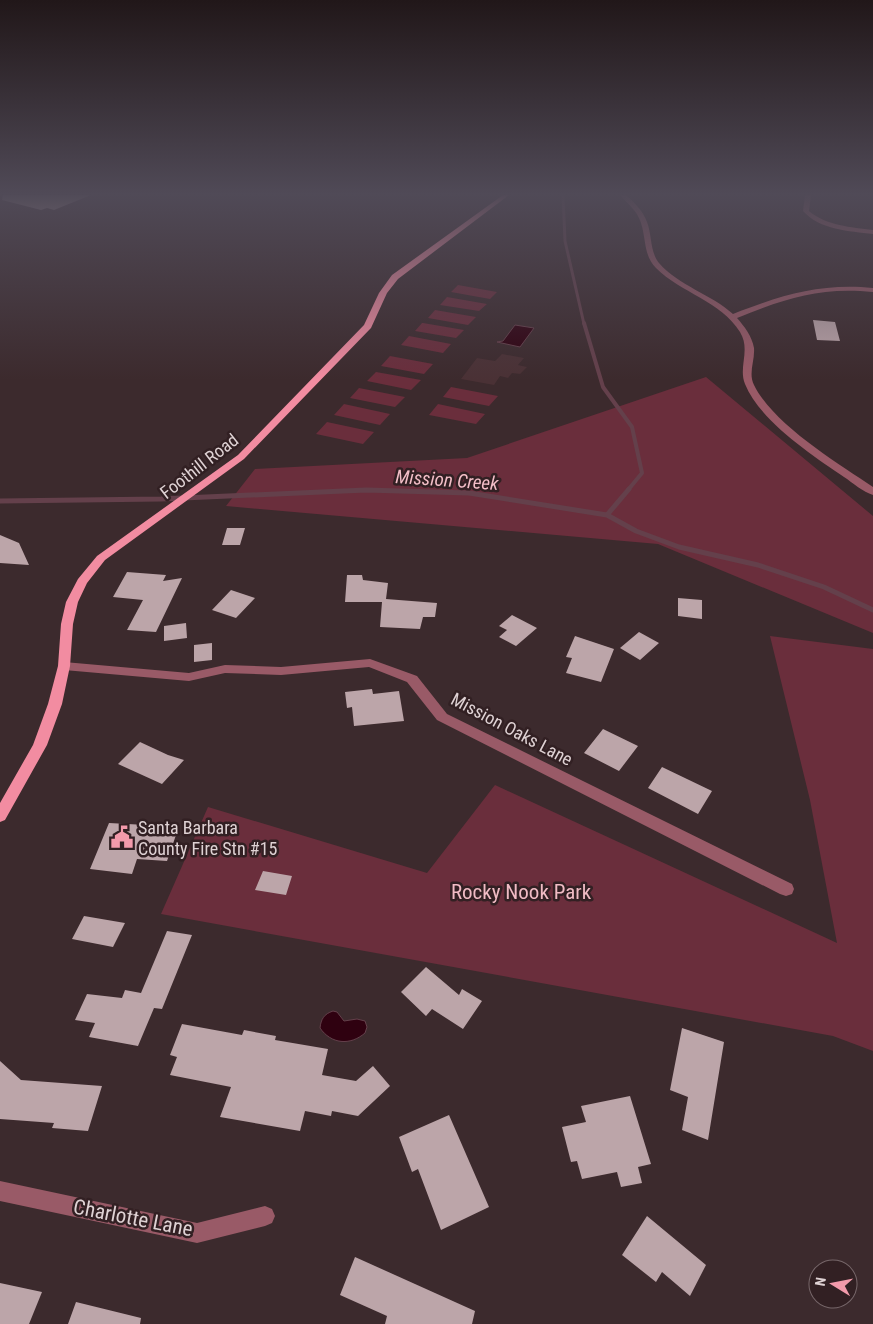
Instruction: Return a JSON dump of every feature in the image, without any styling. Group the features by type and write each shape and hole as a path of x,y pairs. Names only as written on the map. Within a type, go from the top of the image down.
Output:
{"main road":[{"name":"Foothill Road","path":"0,816 40,745 55,704 64,666 67,624 72,602 82,582 101,558 241,457 368,326 382,293 395,277 422,257"}],"street":[{"path":"653,257 657,264 715,303 732,317 749,342 752,352 747,379 751,388 772,413 804,443 873,492"},
{"path":"732,317 806,290 832,287 873,290"},
{"name":"Mission Oaks Lane","path":"64,666 189,677 225,669 282,670 370,663 412,679 442,718 786,889"},
{"name":"Charlotte Lane","path":"0,1190 197,1233 265,1216"}],"shaded area":[{"path":"515,325 534,328 520,347 497,342 503,341"},
{"path":"502,354 524,358 518,365 527,367 520,374 512,373 508,378 500,376 494,385 461,379 477,358 495,361"},
{"path":"333,1011 337,1012 344,1021 357,1019 365,1021 367,1027 365,1033 353,1040 341,1041 335,1040 324,1033 320,1028 321,1022 327,1014"}],"green space":[{"path":"458,285 497,292 490,299 451,292"},
{"path":"447,297 487,304 479,311 440,305"},
{"path":"435,310 476,317 468,325 428,318"},
{"path":"422,323 464,330 456,338 415,331"},
{"path":"409,336 451,344 443,353 401,345"},
{"path":"390,356 433,364 424,374 381,366"},
{"path":"376,372 421,380 411,390 367,381"},
{"path":"706,377 873,516 873,633 658,544 226,506 255,469 467,458"},
{"path":"451,387 498,396 489,406 443,397"},
{"path":"359,388 405,397 395,407 350,398"},
{"path":"344,404 390,414 380,425 334,415"},
{"path":"438,404 485,414 476,424 429,415"},
{"path":"327,422 374,432 363,444 316,434"},
{"name":"Rocky Nook Park","path":"770,636 873,649 873,1051 833,1036 161,914 208,807 427,873 495,785 837,943 810,800"}],"building":[{"path":"813,320 835,322 840,341 817,340"},
{"path":"227,528 245,528 240,545 222,545"},
{"path":"0,535 19,543 29,565 0,563"},
{"path":"127,572 166,575 163,581 182,578 156,632 127,630 143,600 113,597"},
{"path":"347,575 362,575 363,580 388,583 386,599 437,603 435,617 423,617 420,629 380,627 382,602 345,602"},
{"path":"231,590 255,598 236,618 212,610"},
{"path":"678,598 702,600 702,619 678,616"},
{"path":"512,615 537,628 516,646 499,637 507,630 499,626"},
{"path":"186,623 187,638 164,641 164,626"},
{"path":"639,632 659,643 640,660 620,648"},
{"path":"575,636 614,649 601,682 566,673 572,658 566,657"},
{"path":"212,643 212,660 194,662 194,645"},
{"path":"372,689 373,694 399,691 404,721 354,726 352,707 347,708 345,692"},
{"path":"603,729 638,746 619,771 584,753"},
{"path":"140,742 184,760 162,784 118,764"},
{"path":"662,767 712,791 698,814 648,788"},
{"name":"Santa Barbara County Fire Stn #15","path":"109,823 146,825 143,832 176,835 167,861 137,859 132,874 90,869"},
{"path":"263,871 292,876 286,895 255,890"},
{"path":"84,916 125,923 113,947 72,939"},
{"path":"167,931 192,935 162,1009 154,1008 138,1046 89,1037 95,1023 75,1020 87,994 122,998 125,990 141,993"},
{"path":"426,967 459,995 462,989 482,1001 463,1029 432,1009 426,1016 401,992"},
{"path":"182,1024 242,1035 244,1030 276,1036 275,1040 328,1049 322,1075 356,1081 373,1066 390,1086 358,1116 332,1111 331,1116 305,1111 300,1131 220,1117 231,1087 170,1075 177,1057 170,1055"},
{"path":"682,1028 724,1042 708,1140 682,1130 688,1097 670,1090"},
{"path":"0,1061 21,1080 102,1086 88,1131 52,1128 54,1123 0,1119"},
{"path":"630,1096 651,1164 638,1167 642,1183 621,1187 617,1172 582,1179 577,1161 571,1162 562,1127 586,1122 581,1106"},
{"path":"449,1115 489,1207 441,1230 418,1169 412,1172 399,1137"},
{"path":"647,1216 706,1265 690,1296 662,1272 656,1282 622,1255"},
{"path":"355,1257 475,1311 472,1324 385,1324 387,1316 340,1295"},
{"path":"0,1283 42,1292 29,1324 0,1324"},
{"path":"76,1302 141,1318 140,1324 68,1324"}],"waterway":[{"path":"569,257 584,324"},
{"path":"584,323 603,387 632,427 642,473 628,490"},
{"path":"607,515 629,489"},
{"name":"Mission Creek","path":"0,501 161,499 366,490 469,493 607,515"},
{"name":"Mission Creek","path":"607,515 636,531 679,547 758,565 824,587 873,610"}],"place":[{"name":"Santa Barbara County Fire Stn #15","path":"122,837"}]}
